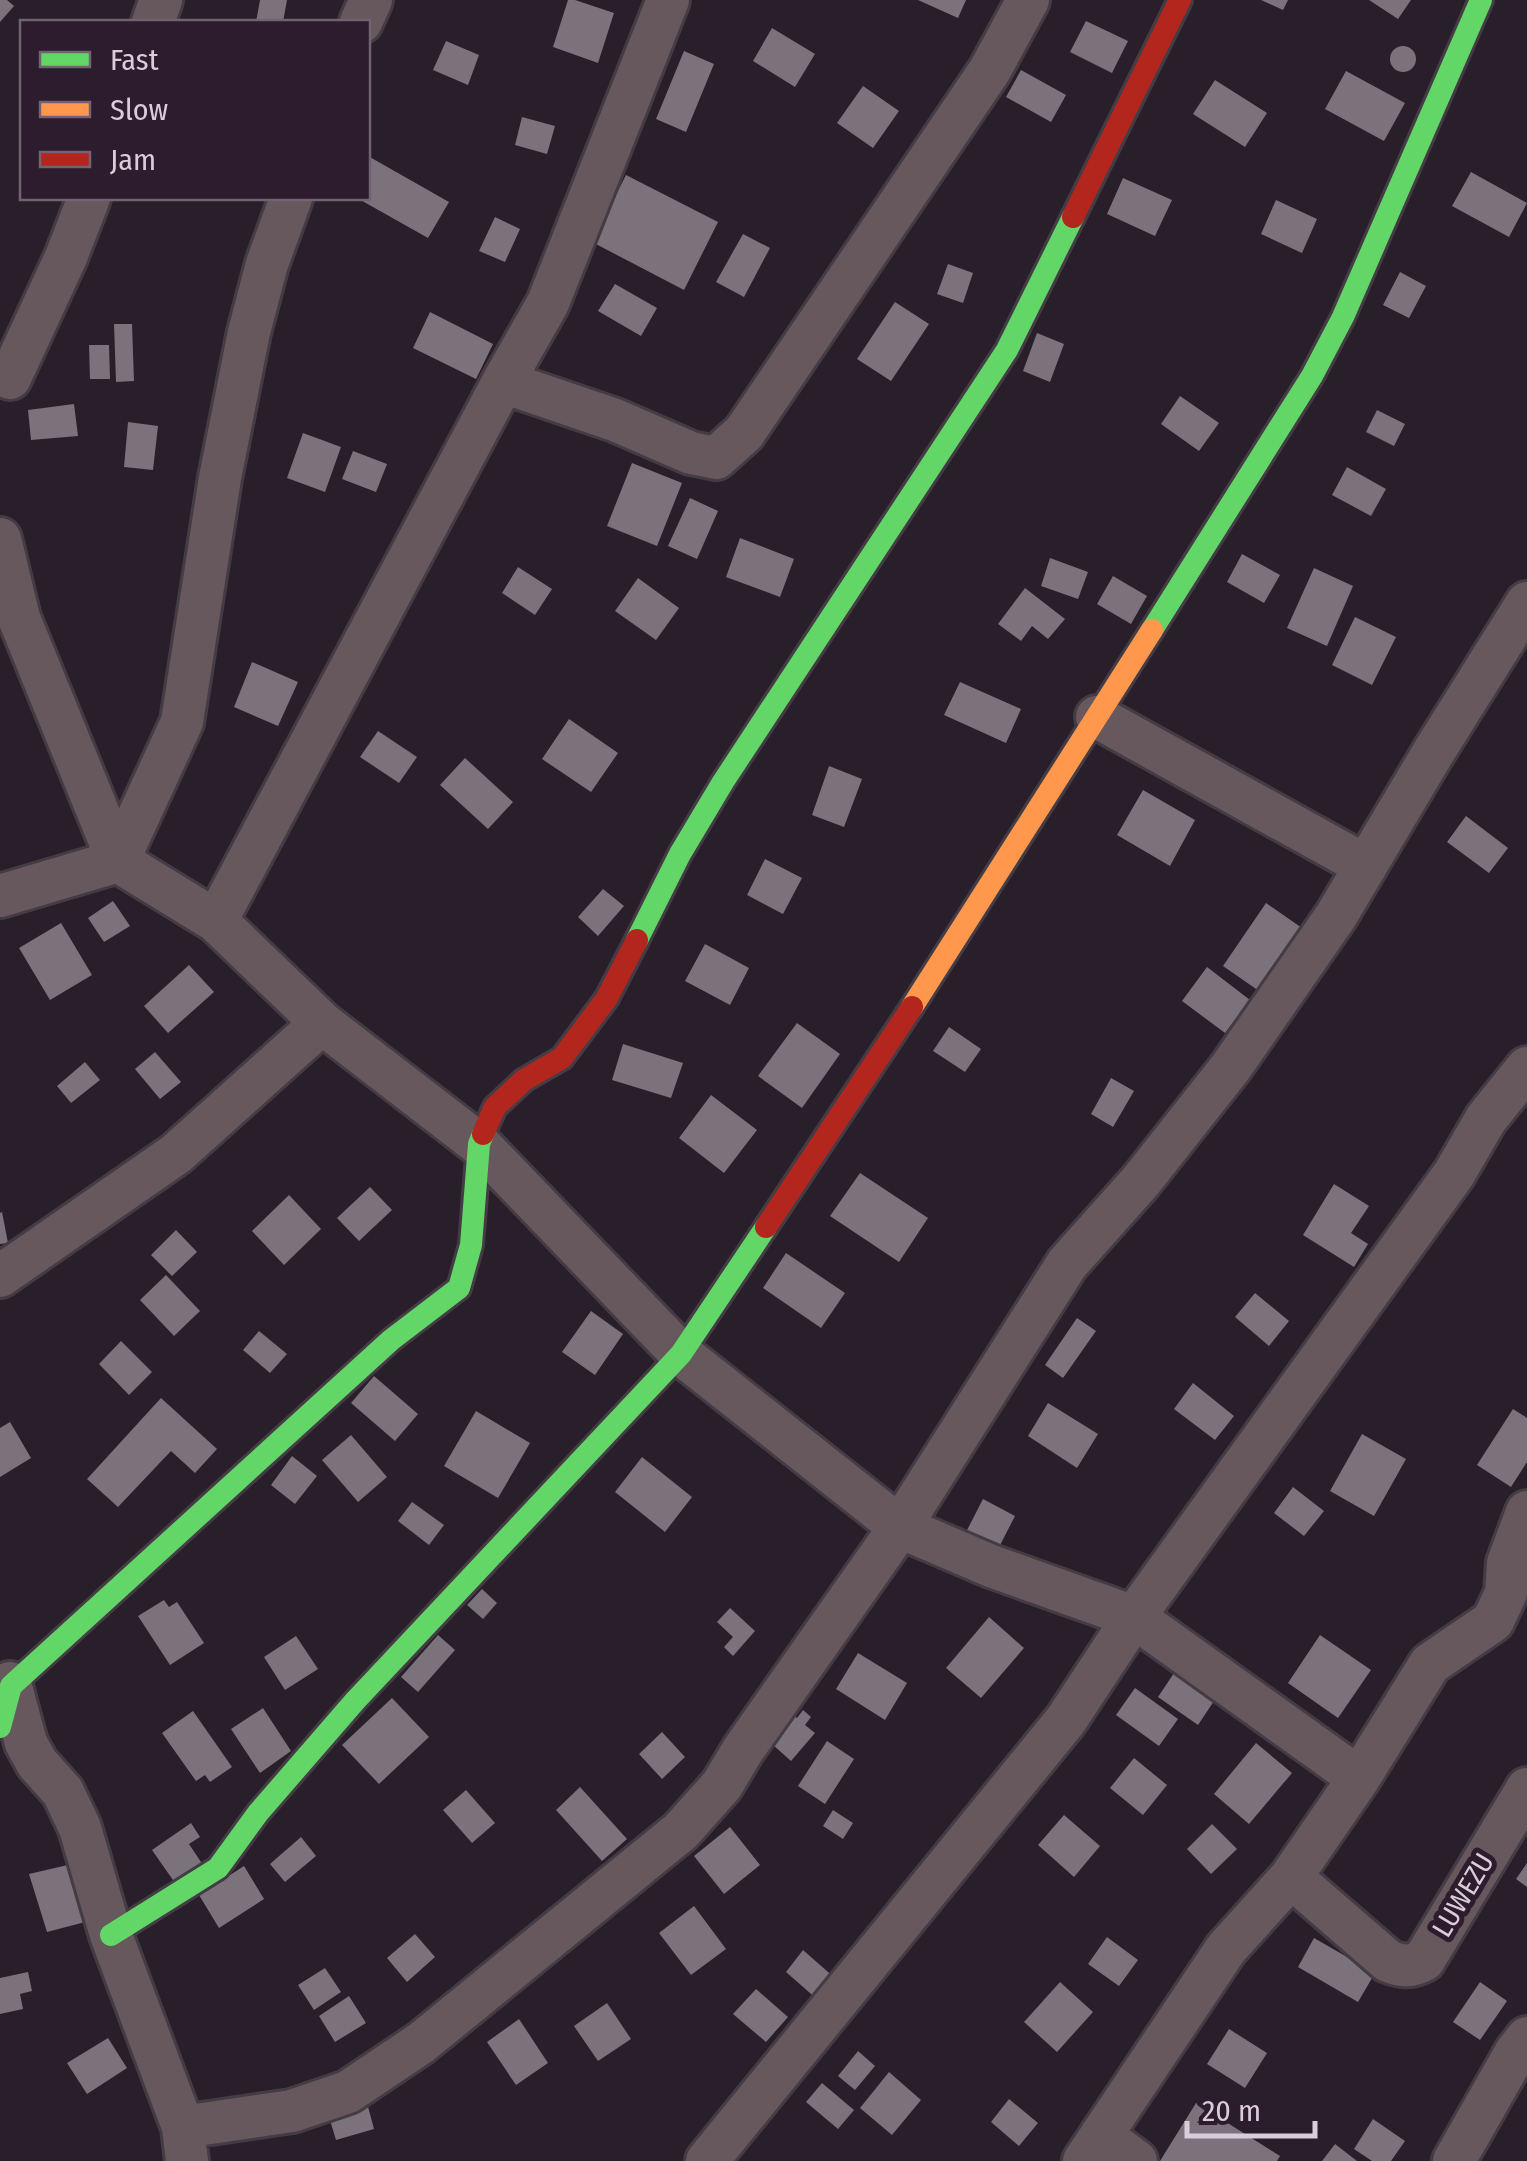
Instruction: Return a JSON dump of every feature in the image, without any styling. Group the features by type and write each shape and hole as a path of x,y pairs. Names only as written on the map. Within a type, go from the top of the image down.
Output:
{"street":[{"path":"216,921 502,382 548,303 668,0"},
{"path":"502,382 716,458 744,434 990,70 1028,0"},
{"path":"0,1728 6,1675 391,1340 459,1288 471,1245 479,1144 495,1107 524,1080 562,1058 607,998 680,854 723,782 1007,350 1180,0"},
{"path":"111,1935 218,1868 258,1813 355,1701 681,1354 929,982 1312,376 1342,317 1481,0"},
{"path":"5,387 66,258 88,200"},
{"path":"0,896 118,861 182,722 220,478 249,332 267,264 290,200"},
{"path":"0,334 5,387"},
{"path":"0,539 18,618 118,861 216,921 322,1023 479,1144 681,1354 900,1526 991,1566 1134,1616 1359,1778"},
{"path":"6,1675 26,1743 37,1764 63,1792 80,1828 111,1935 185,2144 348,2092 420,2043 682,1831 722,1785 900,1526 1067,1264 1141,1181 1231,1067 1336,916 1527,603"},
{"path":"1096,717 1366,866"},
{"path":"0,1276 176,1154 322,1023"},
{"path":"707,2161 1066,1720 1134,1616 1443,1190 1486,1119 1527,1068"},
{"path":"1136,2161 1092,2148 1226,1949 1291,1876 1359,1778 1430,1664 1492,1621 1506,1593 1508,1563 1527,1512"},
{"name":"LUWEZU","path":"1291,1876 1388,1961 1414,1965 1424,1960 1527,1790"},
{"path":"1454,2161 1527,2038"}],"building":[{"path":"0,0 14,6 0,22"},
{"path":"260,0 287,0 283,20 256,20"},
{"path":"568,0 614,13 598,63 553,47"},
{"path":"918,0 966,0 958,18"},
{"path":"1261,0 1288,0 1283,10"},
{"path":"1369,0 1411,0 1398,19"},
{"path":"1086,21 1128,41 1112,73 1070,52"},
{"path":"772,28 815,54 795,87 753,61"},
{"path":"446,41 479,55 468,85 433,70"},
{"path":"1403,46 1412,50 1416,59 1412,68 1403,72 1394,68 1390,59 1394,50"},
{"path":"684,51 714,64 686,132 656,119"},
{"path":"1021,70 1066,95 1051,122 1006,97"},
{"path":"1346,71 1405,103 1384,141 1325,109"},
{"path":"1215,80 1267,113 1245,147 1193,114"},
{"path":"863,86 899,111 873,148 837,123"},
{"path":"522,117 555,126 547,154 515,145"},
{"path":"370,157 449,202 428,238 361,200 370,200"},
{"path":"1471,172 1527,203 1509,237 1452,206"},
{"path":"626,175 718,222 684,290 592,242"},
{"path":"1123,178 1172,200 1155,236 1107,214"},
{"path":"1276,200 1317,219 1302,253 1261,234"},
{"path":"495,217 520,229 505,262 479,251"},
{"path":"743,234 770,248 744,297 716,282"},
{"path":"948,264 973,273 963,303 937,294"},
{"path":"1400,272 1426,286 1409,318 1383,305"},
{"path":"615,284 657,308 641,336 598,311"},
{"path":"895,302 929,324 891,381 857,359"},
{"path":"430,312 493,344 476,379 413,348"},
{"path":"114,324 132,324 134,381 116,382"},
{"path":"1037,333 1064,344 1050,382 1023,371"},
{"path":"89,345 109,345 110,379 90,379"},
{"path":"1180,396 1219,423 1199,451 1161,424"},
{"path":"74,404 78,436 31,440 28,410"},
{"path":"1377,410 1405,424 1394,446 1366,432"},
{"path":"128,422 158,426 153,470 124,467"},
{"path":"303,433 341,447 325,492 287,478"},
{"path":"353,451 387,464 376,492 342,479"},
{"path":"632,463 682,483 657,546 607,526"},
{"path":"1347,467 1386,489 1371,516 1332,495"},
{"path":"690,498 718,511 697,559 668,546"},
{"path":"740,538 794,559 780,597 726,577"},
{"path":"1242,554 1280,575 1264,603 1227,582"},
{"path":"1050,558 1088,572 1078,599 1041,586"},
{"path":"518,567 552,589 535,615 502,593"},
{"path":"1314,568 1353,586 1327,646 1287,628"},
{"path":"1113,576 1147,596 1131,624 1097,604"},
{"path":"638,578 679,608 656,640 615,611"},
{"path":"1025,588 1065,619 1048,639 1032,626 1021,641 998,624"},
{"path":"1355,617 1396,637 1372,685 1332,665"},
{"path":"252,662 298,682 278,726 234,707"},
{"path":"960,682 1021,709 1006,743 944,715"},
{"path":"569,719 618,753 591,792 542,759"},
{"path":"378,731 417,757 399,783 360,757"},
{"path":"465,758 513,802 488,829 440,785"},
{"path":"829,766 862,779 844,827 812,815"},
{"path":"1143,790 1195,820 1170,866 1117,835"},
{"path":"1466,816 1508,848 1489,873 1447,842"},
{"path":"765,859 802,878 783,914 747,895"},
{"path":"603,889 624,906 598,936 578,917"},
{"path":"113,901 130,926 104,942 88,918"},
{"path":"1266,903 1302,928 1259,991 1223,966"},
{"path":"61,923 92,975 50,1000 19,948"},
{"path":"705,944 749,968 730,1005 685,981"},
{"path":"189,965 214,992 168,1033 144,1006"},
{"path":"1207,967 1250,1000 1225,1033 1182,1001"},
{"path":"797,1023 840,1054 802,1108 758,1076"},
{"path":"949,1027 981,1049 965,1072 933,1051"},
{"path":"623,1044 683,1063 671,1098 612,1080"},
{"path":"155,1052 181,1082 160,1099 135,1069"},
{"path":"85,1062 100,1080 71,1103 57,1086"},
{"path":"1111,1078 1134,1091 1113,1127 1091,1114"},
{"path":"711,1095 757,1130 724,1173 679,1138"},
{"path":"860,1173 928,1218 899,1262 830,1216"},
{"path":"1334,1184 1369,1206 1351,1233 1368,1244 1354,1267 1303,1235"},
{"path":"370,1187 392,1210 359,1241 337,1218"},
{"path":"289,1195 321,1229 284,1265 252,1231"},
{"path":"0,1213 8,1243 0,1244"},
{"path":"176,1230 197,1252 172,1276 151,1255"},
{"path":"786,1253 845,1293 821,1328 763,1288"},
{"path":"166,1275 200,1311 174,1336 140,1300"},
{"path":"1255,1293 1289,1321 1269,1346 1235,1317"},
{"path":"591,1311 623,1334 595,1375 562,1352"},
{"path":"1077,1318 1096,1331 1063,1378 1045,1365"},
{"path":"259,1331 287,1354 270,1373 243,1350"},
{"path":"121,1341 152,1372 129,1395 99,1364"},
{"path":"374,1376 418,1414 395,1441 351,1403"},
{"path":"1193,1383 1234,1416 1215,1440 1174,1409"},
{"path":"161,1398 217,1449 195,1473 171,1451 118,1507 87,1479"},
{"path":"1048,1403 1098,1434 1077,1468 1028,1436"},
{"path":"1513,1409 1527,1418 1527,1462 1511,1487 1477,1465"},
{"path":"476,1411 530,1443 498,1498 444,1466"},
{"path":"10,1422 31,1458 0,1477 0,1428"},
{"path":"1362,1434 1406,1459 1374,1516 1330,1491"},
{"path":"351,1435 387,1477 358,1502 322,1460"},
{"path":"292,1456 317,1476 295,1504 271,1485"},
{"path":"642,1457 692,1497 665,1532 615,1492"},
{"path":"1293,1487 1324,1511 1304,1536 1274,1513"},
{"path":"983,1499 1015,1516 995,1555 963,1538"},
{"path":"412,1502 444,1525 429,1545 398,1521"},
{"path":"482,1589 497,1603 483,1619 467,1605"},
{"path":"164,1600 169,1607 177,1602 204,1643 170,1665 138,1616"},
{"path":"730,1608 755,1631 733,1656 724,1647 733,1637 717,1622"},
{"path":"989,1617 1024,1648 981,1698 946,1668"},
{"path":"438,1635 455,1650 418,1692 401,1677"},
{"path":"1320,1635 1371,1670 1338,1718 1288,1683"},
{"path":"296,1636 318,1669 285,1690 264,1657"},
{"path":"858,1653 907,1683 885,1720 836,1689"},
{"path":"1180,1664 1220,1692 1198,1725 1158,1697"},
{"path":"1135,1688 1178,1719 1159,1746 1116,1715"},
{"path":"392,1698 429,1737 379,1784 342,1745"},
{"path":"263,1708 291,1751 260,1773 231,1729"},
{"path":"787,1710 797,1718 803,1710 811,1717 805,1725 815,1733 791,1761 764,1737"},
{"path":"193,1711 232,1767 210,1782 205,1775 196,1781 162,1733"},
{"path":"662,1732 685,1757 662,1779 639,1754"},
{"path":"827,1741 854,1759 825,1804 798,1786"},
{"path":"1256,1743 1292,1773 1249,1824 1214,1794"},
{"path":"1134,1758 1167,1785 1143,1815 1110,1788"},
{"path":"580,1787 627,1839 602,1861 556,1810"},
{"path":"466,1790 495,1823 472,1843 443,1810"},
{"path":"833,1810 853,1823 843,1839 823,1826"},
{"path":"1064,1815 1100,1846 1074,1877 1038,1845"},
{"path":"191,1823 200,1837 189,1844 203,1865 175,1883 152,1850"},
{"path":"1212,1824 1237,1849 1211,1874 1187,1849"},
{"path":"730,1827 760,1865 724,1894 694,1856"},
{"path":"301,1837 316,1856 285,1882 270,1864"},
{"path":"1527,1863 1527,1887 1516,1879"},
{"path":"72,1864 89,1921 47,1932 29,1874"},
{"path":"244,1866 264,1899 219,1928 199,1895"},
{"path":"694,1906 726,1949 691,1975 659,1933"},
{"path":"415,1934 435,1957 407,1982 387,1958"},
{"path":"1107,1937 1138,1960 1119,1986 1088,1964"},
{"path":"1314,1938 1375,1973 1358,2002 1298,1967"},
{"path":"803,1950 836,1979 818,2000 786,1972"},
{"path":"325,1968 341,1992 314,2010 298,1985"},
{"path":"28,1972 32,1991 20,1994 23,2009 0,2014 0,1978"},
{"path":"1060,1982 1093,2012 1057,2052 1024,2022"},
{"path":"1480,1982 1507,2001 1480,2040 1453,2022"},
{"path":"756,1989 788,2017 766,2042 733,2014"},
{"path":"349,1996 366,2023 335,2042 319,2016"},
{"path":"607,2003 631,2039 598,2061 574,2026"},
{"path":"519,2019 548,2063 516,2085 487,2042"},
{"path":"1229,2029 1267,2053 1245,2088 1207,2064"},
{"path":"108,2038 127,2068 87,2094 67,2063"},
{"path":"858,2051 875,2066 855,2090 838,2076"},
{"path":"889,2072 921,2100 892,2135 860,2108"},
{"path":"822,2083 854,2110 838,2129 806,2102"},
{"path":"366,2099 374,2129 336,2140 327,2110"},
{"path":"1009,2099 1038,2123 1019,2146 991,2122"},
{"path":"1196,2103 1280,2156 1277,2161 1160,2161"},
{"path":"1373,2119 1405,2141 1391,2161 1372,2161 1354,2149"},
{"path":"1335,2144 1357,2161 1322,2161"}],"traffic: fast":[{"path":"1152,630 1312,376 1343,317 1481,0"},
{"path":"637,940 680,854 723,782 1007,350 1073,217"},
{"path":"0,1727 11,1686 391,1340 459,1288 471,1245 483,1134"},
{"path":"111,1935 218,1868 258,1813 355,1701 681,1354 766,1227"}],"traffic: slow":[{"path":"912,1007 1152,630"}],"traffic: jam":[{"path":"1073,217 1180,0"},
{"path":"483,1134 495,1107 524,1080 562,1058 607,998 637,940"},
{"path":"766,1227 912,1007"}]}
